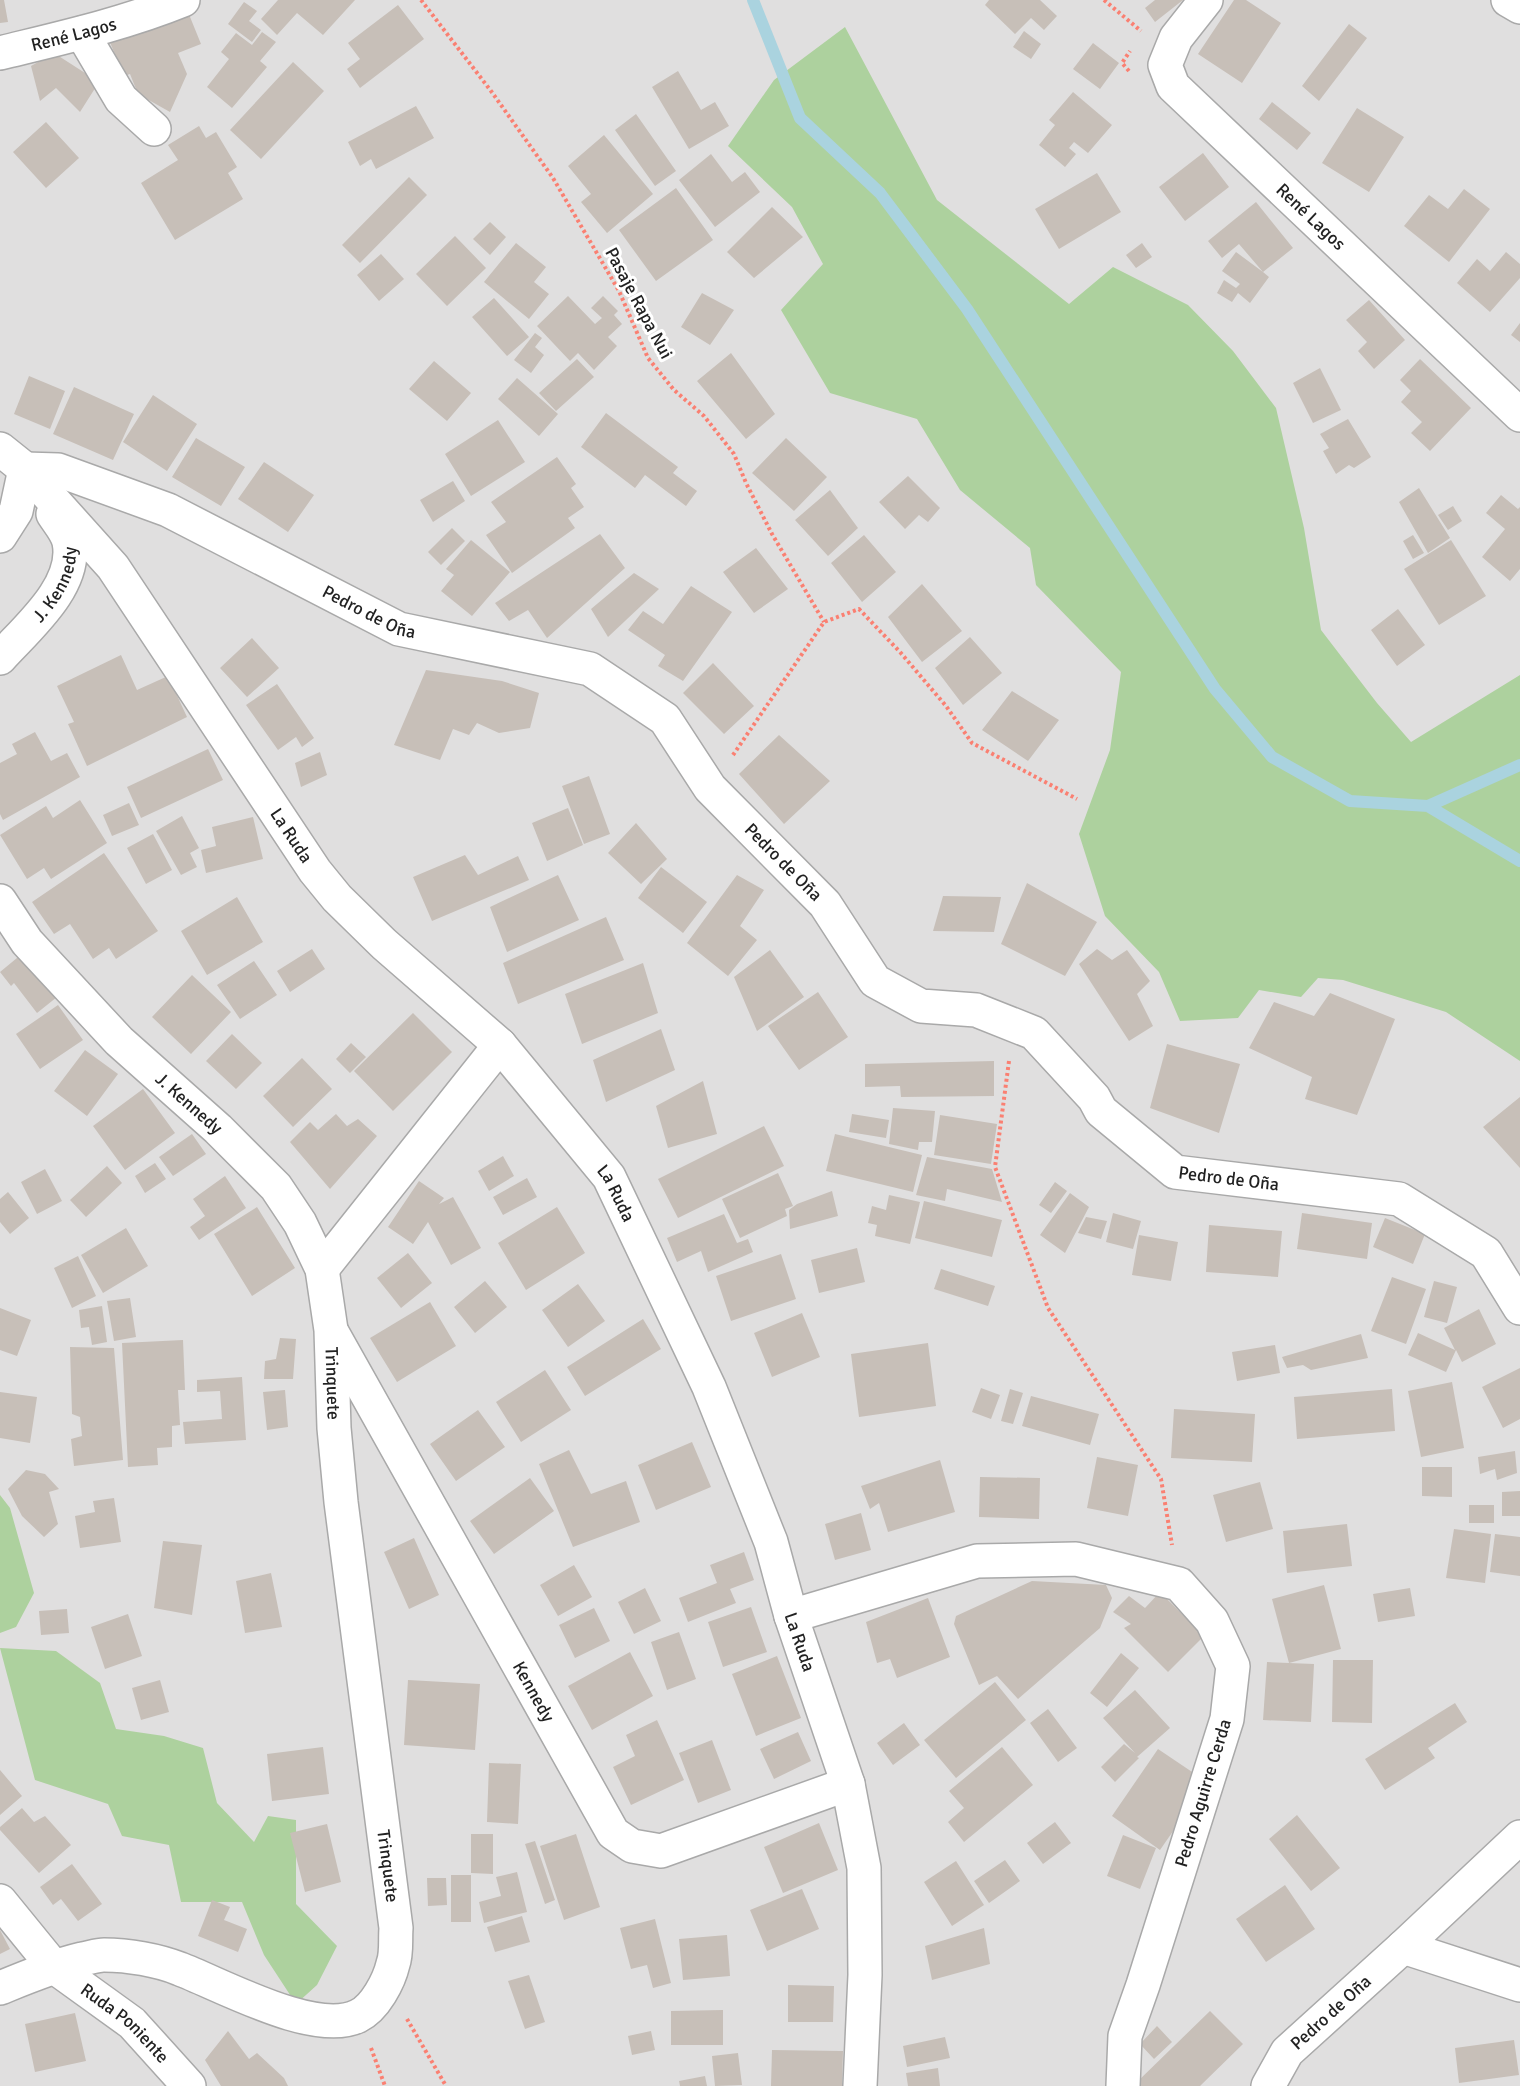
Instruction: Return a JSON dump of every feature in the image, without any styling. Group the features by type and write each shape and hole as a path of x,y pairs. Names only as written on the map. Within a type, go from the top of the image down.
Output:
{"street":[{"name":"René Lagos","path":"0,53 82,33 162,9 183,0"},
{"name":"René Lagos","path":"1206,0 1176,39 1165,64 1173,86 1520,416"},
{"path":"1508,0 1520,7"},
{"path":"82,33 121,99 154,129"},
{"path":"0,449 25,469 16,511 0,536"},
{"name":"J. Kennedy","path":"0,658 53,600 66,573 71,556 69,539 25,469"},
{"name":"Pedro de Oña","path":"25,469 58,470 168,510 399,629 590,669 665,719 710,788 825,904 875,981 921,1006 976,1010 1034,1033 1094,1098 1101,1111 1176,1172 1399,1199 1486,1253 1520,1308"},
{"name":"La Ruda","path":"25,469 113,567 308,861 329,889 384,944 500,1045 609,1177 709,1387 771,1542 791,1616 848,1784 864,1868 865,1975 860,2086"},
{"name":"J. Kennedy","path":"0,901 27,942 119,1041 218,1129 276,1187 300,1223 322,1269 331,1330"},
{"path":"322,1269 500,1045"},
{"name":"Kennedy","path":"331,1330 614,1833 632,1846 660,1851 848,1784"},
{"name":"Trinquete","path":"0,1988 53,1966 102,1955 136,1958 179,1968 286,2013 338,2021 358,2016 372,2004 387,1982 394,1963 396,1928 341,1502 334,1428 331,1330"},
{"path":"791,1616 977,1561 1076,1559 1179,1584"},
{"name":"Pedro Aguirre Cerda","path":"1123,2086 1125,2036 1182,1863 1229,1708 1233,1666 1212,1621 1179,1584"},
{"name":"Pedro de Oña","path":"1268,2086 1287,2052 1520,1837"},
{"name":"Ruda Poniente","path":"0,1900 53,1966 132,2023 189,2086"},
{"path":"1403,1947 1520,1985"}],"path":[{"name":"Pasaje Rapa Nui","path":"421,0 491,91 553,178 619,291 648,358 674,390 704,416 734,454 772,534 824,622"},
{"path":"710,788 824,622 859,609 946,706 972,743 1077,799"},
{"path":"1014,1025 995,1167 1048,1308 1161,1479 1179,1584"},
{"path":"387,1982 446,2086"}],"shaded area":[{"path":"0,0 1520,0 1520,2086 0,2086"}],"green space":[{"path":"845,27 937,200 1069,304 1113,267 1188,305 1233,351 1276,408 1304,528 1321,630 1377,703 1411,742 1520,675 1520,1061 1446,1012 1343,980 1318,978 1301,997 1259,990 1238,1018 1180,1021 1159,972 1105,916 1079,834 1110,750 1121,672 1036,585 1030,548 960,490 917,419 830,393 781,310 823,264 792,207 728,146 774,80"},
{"path":"0,1495 10,1508 34,1593 16,1627 0,1633"},
{"path":"0,1648 56,1651 100,1683 116,1729 164,1736 203,1748 217,1803 254,1842 268,1816 296,1820 296,1904 337,1946 317,1985 296,2004 264,1955 242,1902 181,1902 169,1845 122,1836 108,1804 35,1780"}],"building":[{"path":"0,0 4,0 8,22 0,23"},
{"path":"278,0 355,0 323,35 297,13 277,35 261,19"},
{"path":"989,0 1040,0 1057,16 1044,30 1031,18 1015,34 985,5"},
{"path":"1155,0 1183,0 1155,22 1145,8"},
{"path":"1234,0 1246,0 1281,23 1242,83 1198,54"},
{"path":"244,2 257,11 249,21 261,30 252,42 228,24"},
{"path":"398,5 424,39 360,88 347,69 360,59 348,43"},
{"path":"186,7 201,44 178,53 187,74 170,112 138,94 130,74 124,76 109,40"},
{"path":"1349,24 1367,38 1319,101 1302,86"},
{"path":"1024,31 1041,44 1031,59 1013,47"},
{"path":"262,32 276,42 260,61 267,67 232,108 207,87 229,59 221,52 236,33 252,45"},
{"path":"1093,43 1119,63 1100,89 1073,69"},
{"path":"54,53 99,82 80,112 56,88 40,101 31,66"},
{"path":"293,62 324,91 261,159 230,130"},
{"path":"678,71 701,110 715,102 729,126 689,149 652,87"},
{"path":"1073,92 1112,125 1088,153 1074,142 1069,148 1076,154 1065,167 1039,145 1055,125 1049,120"},
{"path":"1272,102 1311,133 1297,150 1259,119"},
{"path":"416,106 434,138 376,169 371,159 360,166 348,142"},
{"path":"1357,108 1404,137 1369,192 1322,163"},
{"path":"636,114 676,171 655,186 615,130"},
{"path":"46,122 79,158 46,188 13,152"},
{"path":"199,126 206,138 216,132 237,167 228,173 243,199 175,240 141,183 178,160 168,145"},
{"path":"604,135 653,194 607,233 581,202 591,194 568,166"},
{"path":"1203,153 1229,187 1185,221 1159,187"},
{"path":"711,154 732,182 745,172 760,192 715,227 679,180"},
{"path":"1097,173 1121,212 1059,249 1035,209"},
{"path":"409,177 427,195 360,263 342,245"},
{"path":"676,188 713,240 656,281 619,230"},
{"path":"1464,189 1490,209 1449,262 1404,226 1429,195 1448,209"},
{"path":"1256,202 1293,248 1263,272 1239,244 1222,258 1208,241"},
{"path":"772,207 803,237 754,278 727,252"},
{"path":"490,222 506,237 490,255 473,239"},
{"path":"455,236 486,268 447,306 416,274"},
{"path":"516,243 546,267 534,282 549,294 529,319 484,282"},
{"path":"1142,243 1152,257 1136,268 1126,255"},
{"path":"1236,252 1269,277 1250,303 1238,293 1232,302 1217,293 1224,280 1236,288 1240,284 1222,271"},
{"path":"1506,252 1520,264 1520,278 1490,312 1457,283 1477,259 1490,271"},
{"path":"381,254 404,279 379,301 357,275"},
{"path":"702,293 734,310 710,345 681,327"},
{"path":"568,296 595,324 602,318 591,308 603,296 618,311 614,315 622,324 608,337 617,346 594,370 578,353 570,361 537,326"},
{"path":"494,298 529,337 507,356 472,317"},
{"path":"1369,300 1405,340 1374,369 1358,351 1367,342 1346,320"},
{"path":"1520,323 1520,342 1511,335"},
{"path":"535,333 542,338 535,347 544,355 531,373 514,360"},
{"path":"731,353 775,414 746,439 697,381"},
{"path":"577,359 594,377 556,411 539,393"},
{"path":"1420,359 1471,408 1430,451 1411,433 1422,422 1401,402 1411,391 1400,380"},
{"path":"434,361 471,393 447,421 409,389"},
{"path":"1320,368 1341,410 1313,423 1293,383"},
{"path":"29,376 65,391 50,429 14,414"},
{"path":"517,378 558,414 539,436 498,399"},
{"path":"74,387 134,414 113,460 53,434"},
{"path":"153,395 197,424 167,471 123,442"},
{"path":"606,413 678,467 673,473 697,491 686,506 645,475 635,488 581,447"},
{"path":"1348,419 1371,457 1354,468 1349,465 1336,474 1323,451 1329,448 1320,434"},
{"path":"498,420 525,462 471,496 445,454"},
{"path":"196,438 245,467 221,506 172,477"},
{"path":"786,438 827,477 794,511 752,473"},
{"path":"557,457 576,484 571,488 584,507 568,518 575,528 512,573 486,535 506,522 491,502"},
{"path":"264,462 314,495 288,532 238,499"},
{"path":"908,476 940,508 928,522 919,515 905,529 879,502"},
{"path":"453,481 465,501 433,522 420,500"},
{"path":"1419,488 1450,538 1428,553 1399,502"},
{"path":"830,490 858,528 828,556 795,520"},
{"path":"1501,495 1518,509 1520,507 1520,569 1510,581 1482,557 1505,529 1486,513"},
{"path":"1453,506 1462,521 1448,530 1438,515"},
{"path":"452,528 465,541 441,565 428,552"},
{"path":"600,534 625,568 547,638 528,610 509,621 495,603"},
{"path":"864,535 896,572 862,602 831,563"},
{"path":"1413,535 1424,553 1413,559 1403,541"},
{"path":"471,540 510,572 472,616 441,591 454,575 446,569"},
{"path":"1451,540 1486,596 1439,625 1404,569"},
{"path":"756,548 788,589 754,613 723,572"},
{"path":"634,573 659,589 608,637 591,609"},
{"path":"922,584 962,631 922,662 888,617"},
{"path":"691,586 732,612 683,681 658,666 665,655 628,630 643,611 663,624"},
{"path":"1398,609 1425,645 1397,666 1371,630"},
{"path":"970,637 1002,673 963,705 935,668"},
{"path":"252,638 279,668 247,697 220,668"},
{"path":"121,655 137,690 168,676 187,717 87,766 68,724 74,722 57,686"},
{"path":"713,663 754,706 724,734 683,693"},
{"path":"426,670 502,681 539,693 530,728 499,733 477,723 469,735 453,729 440,760 394,745"},
{"path":"277,684 314,738 302,747 296,737 278,750 246,705"},
{"path":"1012,691 1059,720 1028,761 982,730"},
{"path":"35,732 51,761 67,753 80,777 3,820 0,814 0,763 17,754 12,744"},
{"path":"779,735 830,781 784,824 739,774"},
{"path":"208,749 223,780 141,818 127,787"},
{"path":"320,752 327,775 301,787 295,763"},
{"path":"589,776 610,834 584,844 562,786"},
{"path":"80,800 107,843 51,879 44,868 27,879 0,835 46,806 53,818"},
{"path":"129,803 139,825 112,836 103,815"},
{"path":"568,808 583,845 547,861 532,823"},
{"path":"182,816 199,848 190,853 197,867 181,875 156,831"},
{"path":"253,817 263,859 206,873 201,850 216,846 212,827"},
{"path":"636,823 667,859 641,884 608,853"},
{"path":"153,834 172,870 146,884 127,848"},
{"path":"104,853 158,931 116,959 109,948 93,959 70,924 54,934 32,902"},
{"path":"465,855 478,875 518,856 529,880 432,921 413,877"},
{"path":"661,867 707,902 683,933 638,898"},
{"path":"558,875 579,920 507,952 490,907"},
{"path":"737,875 764,890 740,926 757,940 728,976 687,943"},
{"path":"1027,883 1097,922 1065,976 1001,944"},
{"path":"943,896 1001,897 994,932 933,931"},
{"path":"237,897 263,942 207,975 181,931"},
{"path":"606,917 624,960 518,1004 503,963"},
{"path":"312,949 325,969 290,992 277,971"},
{"path":"1097,949 1112,960 1127,950 1150,981 1137,994 1153,1026 1129,1041 1079,964"},
{"path":"770,950 804,997 757,1031 734,977"},
{"path":"23,953 57,997 37,1013 14,983 11,986 0,972"},
{"path":"254,961 277,995 240,1019 217,985"},
{"path":"643,963 658,1013 582,1044 565,994"},
{"path":"192,975 231,1012 191,1054 152,1017"},
{"path":"818,992 848,1037 799,1070 768,1026"},
{"path":"1330,993 1395,1019 1357,1115 1305,1099 1312,1077 1249,1048 1274,1002 1314,1016"},
{"path":"58,1005 83,1040 40,1069 16,1034"},
{"path":"413,1013 452,1052 393,1111 354,1071"},
{"path":"661,1029 675,1070 606,1102 593,1060"},
{"path":"232,1034 262,1063 236,1089 206,1061"},
{"path":"351,1043 366,1057 350,1073 336,1059"},
{"path":"1167,1044 1240,1064 1219,1133 1150,1108"},
{"path":"85,1050 118,1074 87,1116 54,1091"},
{"path":"302,1058 332,1089 293,1127 263,1096"},
{"path":"994,1061 994,1096 901,1097 900,1086 865,1087 865,1064"},
{"path":"703,1081 717,1134 668,1148 656,1106"},
{"path":"143,1089 175,1133 125,1170 93,1126"},
{"path":"1520,1097 1520,1168 1483,1127"},
{"path":"893,1108 935,1111 932,1142 919,1142 918,1150 889,1144"},
{"path":"336,1114 347,1126 358,1119 377,1136 330,1189 290,1142 310,1122 318,1130"},
{"path":"852,1114 889,1120 886,1138 849,1132"},
{"path":"940,1115 997,1124 991,1164 934,1155"},
{"path":"764,1126 784,1166 678,1218 658,1179"},
{"path":"192,1134 206,1154 173,1176 159,1157"},
{"path":"835,1134 922,1155 913,1192 826,1171"},
{"path":"503,1156 514,1176 489,1191 478,1171"},
{"path":"927,1157 992,1169 1002,1202 947,1189 945,1201 916,1195"},
{"path":"155,1163 166,1179 145,1193 135,1176"},
{"path":"107,1166 122,1183 86,1217 70,1200"},
{"path":"45,1169 62,1201 37,1214 21,1182"},
{"path":"778,1173 793,1206 785,1209 787,1216 740,1238 722,1199"},
{"path":"225,1176 246,1208 199,1240 190,1227 205,1216 193,1199"},
{"path":"527,1178 537,1197 503,1215 493,1197"},
{"path":"419,1181 444,1198 439,1204 453,1197 481,1248 451,1265 428,1222 413,1244 388,1227"},
{"path":"1055,1182 1067,1191 1051,1213 1039,1205"},
{"path":"832,1191 838,1216 790,1229 789,1210 797,1204"},
{"path":"8,1192 29,1218 10,1234 0,1222 0,1199"},
{"path":"1070,1193 1089,1207 1065,1253 1040,1235"},
{"path":"889,1195 920,1202 910,1244 875,1236 877,1225 868,1223 872,1206 886,1210"},
{"path":"924,1201 1002,1220 992,1257 915,1238"},
{"path":"257,1207 295,1268 252,1296 214,1234"},
{"path":"557,1207 585,1253 526,1290 498,1243"},
{"path":"1113,1213 1141,1221 1133,1249 1106,1242"},
{"path":"1302,1213 1372,1223 1367,1259 1297,1249"},
{"path":"724,1214 737,1243 748,1239 753,1252 708,1272 701,1251 677,1262 667,1238"},
{"path":"1086,1217 1107,1221 1101,1239 1078,1233"},
{"path":"1385,1218 1425,1234 1413,1264 1373,1247"},
{"path":"1209,1225 1282,1231 1278,1277 1206,1272"},
{"path":"126,1228 148,1266 103,1293 81,1255"},
{"path":"1139,1235 1178,1242 1171,1281 1132,1275"},
{"path":"857,1248 865,1282 819,1293 811,1260"},
{"path":"408,1253 432,1283 401,1308 377,1278"},
{"path":"781,1254 796,1299 731,1321 716,1276"},
{"path":"78,1256 96,1296 72,1308 54,1268"},
{"path":"941,1269 995,1286 988,1306 934,1289"},
{"path":"1392,1277 1426,1289 1406,1344 1371,1331"},
{"path":"485,1281 507,1307 475,1333 454,1307"},
{"path":"1434,1281 1457,1287 1447,1323 1424,1317"},
{"path":"578,1284 605,1321 568,1347 542,1310"},
{"path":"130,1298 136,1337 114,1341 107,1301"},
{"path":"430,1302 456,1346 397,1382 370,1338"},
{"path":"102,1306 107,1342 92,1345 89,1327 81,1328 79,1310"},
{"path":"0,1308 31,1320 17,1356 0,1350"},
{"path":"1479,1309 1496,1344 1462,1362 1456,1350 1446,1372 1408,1355 1418,1333 1455,1350 1444,1328"},
{"path":"802,1313 820,1357 772,1377 754,1333"},
{"path":"643,1319 661,1349 585,1396 567,1367"},
{"path":"1361,1334 1368,1358 1311,1370 1303,1365 1287,1368 1282,1357"},
{"path":"280,1338 296,1339 293,1379 264,1379 265,1361 276,1359"},
{"path":"183,1340 185,1390 178,1390 180,1425 172,1426 172,1447 157,1448 158,1465 128,1467 122,1343"},
{"path":"928,1343 936,1406 859,1417 851,1354"},
{"path":"1275,1345 1280,1373 1237,1381 1232,1352"},
{"path":"70,1347 114,1348 123,1460 74,1466 71,1439 82,1436 80,1417 72,1414"},
{"path":"1520,1368 1520,1419 1503,1428 1482,1387"},
{"path":"545,1370 571,1410 521,1442 496,1402"},
{"path":"242,1377 246,1440 185,1444 183,1422 222,1419 220,1391 197,1392 197,1380"},
{"path":"1452,1382 1464,1448 1421,1457 1408,1391"},
{"path":"981,1388 1000,1395 991,1419 972,1412"},
{"path":"1010,1389 1023,1393 1013,1424 1001,1421"},
{"path":"1392,1389 1395,1431 1297,1439 1294,1397"},
{"path":"285,1390 288,1427 267,1430 263,1392"},
{"path":"0,1392 37,1397 30,1443 0,1438"},
{"path":"1031,1396 1099,1414 1090,1445 1022,1426"},
{"path":"1174,1409 1255,1414 1252,1462 1171,1458"},
{"path":"478,1410 505,1447 456,1481 430,1444"},
{"path":"692,1442 711,1487 656,1510 638,1465"},
{"path":"569,1450 591,1494 626,1481 640,1522 573,1547 539,1464"},
{"path":"1515,1451 1517,1473 1497,1480 1495,1469 1480,1474 1478,1457"},
{"path":"1097,1457 1138,1465 1128,1516 1087,1508"},
{"path":"940,1460 955,1512 888,1532 879,1503 870,1509 861,1486"},
{"path":"1422,1467 1452,1467 1452,1497 1422,1496"},
{"path":"26,1470 45,1474 59,1489 49,1492 58,1524 44,1537 22,1516 8,1489"},
{"path":"980,1477 1040,1478 1039,1519 979,1517"},
{"path":"530,1478 554,1511 494,1554 470,1521"},
{"path":"1260,1482 1273,1529 1226,1542 1213,1495"},
{"path":"1520,1491 1520,1516 1502,1516 1502,1492"},
{"path":"114,1498 121,1542 80,1548 75,1516 95,1512 93,1501"},
{"path":"1469,1505 1494,1505 1494,1523 1469,1523"},
{"path":"861,1513 871,1550 835,1560 825,1524"},
{"path":"1347,1524 1352,1566 1287,1573 1283,1531"},
{"path":"1454,1529 1491,1534 1485,1583 1446,1578"},
{"path":"1495,1534 1520,1537 1520,1576 1490,1572"},
{"path":"414,1538 439,1595 409,1609 384,1552"},
{"path":"163,1541 202,1545 192,1615 154,1608"},
{"path":"744,1552 754,1580 730,1589 736,1603 688,1622 679,1598 717,1583 710,1565"},
{"path":"574,1565 592,1597 558,1616 540,1585"},
{"path":"271,1573 282,1627 245,1633 236,1581"},
{"path":"1032,1581 1106,1585 1112,1598 1100,1628 1018,1699 997,1676 979,1685 954,1624 956,1616"},
{"path":"1324,1585 1341,1649 1289,1663 1272,1599"},
{"path":"645,1588 661,1621 634,1634 618,1602"},
{"path":"1410,1588 1415,1616 1378,1622 1373,1594"},
{"path":"1160,1592 1204,1636 1168,1672 1124,1628 1131,1624 1113,1612 1129,1596 1145,1608"},
{"path":"928,1598 950,1657 897,1678 890,1659 877,1663 866,1622"},
{"path":"751,1607 767,1652 723,1667 708,1622"},
{"path":"594,1608 610,1641 575,1658 559,1625"},
{"path":"67,1609 69,1633 41,1635 39,1611"},
{"path":"128,1614 142,1656 105,1669 91,1627"},
{"path":"679,1632 696,1679 667,1690 651,1642"},
{"path":"630,1652 653,1696 592,1730 568,1686"},
{"path":"1121,1653 1139,1668 1107,1707 1090,1693"},
{"path":"777,1656 801,1718 756,1736 732,1674"},
{"path":"1333,1660 1373,1660 1372,1723 1332,1722"},
{"path":"1267,1662 1314,1664 1311,1722 1263,1720"},
{"path":"160,1680 169,1712 141,1720 132,1688"},
{"path":"408,1680 480,1684 475,1750 404,1745"},
{"path":"995,1682 1026,1720 956,1778 924,1740"},
{"path":"1135,1690 1170,1728 1137,1757 1139,1758 1115,1782 1101,1767 1124,1744 1135,1753 1103,1718"},
{"path":"1455,1703 1467,1722 1428,1748 1435,1758 1385,1790 1365,1759"},
{"path":"1048,1709 1077,1748 1058,1762 1030,1723"},
{"path":"657,1720 684,1780 631,1805 613,1767 635,1756 626,1735"},
{"path":"904,1723 920,1745 893,1765 877,1743"},
{"path":"798,1732 811,1761 774,1779 760,1749"},
{"path":"712,1740 731,1790 698,1803 679,1753"},
{"path":"323,1747 329,1794 272,1801 267,1754"},
{"path":"1002,1747 1033,1785 964,1842 948,1822 964,1808 949,1791"},
{"path":"1158,1749 1207,1782 1160,1850 1112,1816"},
{"path":"489,1763 521,1764 518,1824 487,1822"},
{"path":"0,1770 22,1796 0,1815"},
{"path":"22,1808 34,1822 45,1816 71,1845 39,1873 0,1830 0,1827"},
{"path":"1297,1815 1340,1868 1311,1891 1269,1839"},
{"path":"1055,1822 1071,1843 1043,1864 1027,1843"},
{"path":"819,1823 838,1870 783,1893 764,1847"},
{"path":"327,1824 341,1882 305,1892 290,1833"},
{"path":"471,1834 493,1834 493,1874 471,1873"},
{"path":"576,1834 600,1907 564,1920 540,1846"},
{"path":"1123,1835 1156,1848 1140,1889 1107,1876"},
{"path":"535,1841 555,1900 545,1904 525,1844"},
{"path":"1005,1860 1020,1881 989,1903 974,1881"},
{"path":"956,1861 984,1905 952,1926 924,1882"},
{"path":"72,1864 102,1904 78,1921 61,1899 53,1905 40,1887"},
{"path":"517,1872 527,1912 484,1923 479,1902 501,1896 496,1877"},
{"path":"451,1875 471,1875 471,1922 451,1922"},
{"path":"427,1878 446,1878 447,1905 428,1906"},
{"path":"1285,1885 1315,1929 1266,1962 1236,1919"},
{"path":"802,1889 819,1929 767,1951 750,1910"},
{"path":"212,1900 230,1907 224,1920 247,1929 238,1952 198,1936"},
{"path":"522,1916 530,1942 495,1952 487,1927"},
{"path":"655,1919 671,1983 653,1988 647,1965 631,1969 620,1928"},
{"path":"984,1928 990,1964 932,1980 925,1946"},
{"path":"0,1930 10,1949 0,1954"},
{"path":"727,1935 730,1976 683,1980 679,1939"},
{"path":"529,1975 545,2022 525,2029 508,1981"},
{"path":"788,1985 834,1986 833,2022 788,2022"},
{"path":"723,2010 723,2045 671,2045 671,2011"},
{"path":"1210,2011 1243,2044 1200,2086 1139,2086 1136,2083"},
{"path":"75,2013 86,2061 35,2072 25,2024"},
{"path":"1157,2026 1172,2042 1154,2059 1140,2044"},
{"path":"228,2031 249,2059 257,2053 284,2078 288,2086 221,2086 205,2060"},
{"path":"651,2031 655,2050 632,2055 628,2036"},
{"path":"945,2037 950,2058 907,2067 903,2046"},
{"path":"1514,2040 1519,2075 1459,2083 1455,2048"},
{"path":"772,2050 843,2051 842,2086 771,2086"},
{"path":"738,2053 742,2085 715,2086 712,2056"},
{"path":"938,2068 940,2086 908,2086 906,2073"},
{"path":"705,2076 707,2086 680,2086 679,2081"}],"waterway":[{"path":"753,0 800,118 880,193 967,309 1215,689 1272,757 1350,801 1428,806 1520,765"},
{"path":"1428,806 1520,861"}]}
